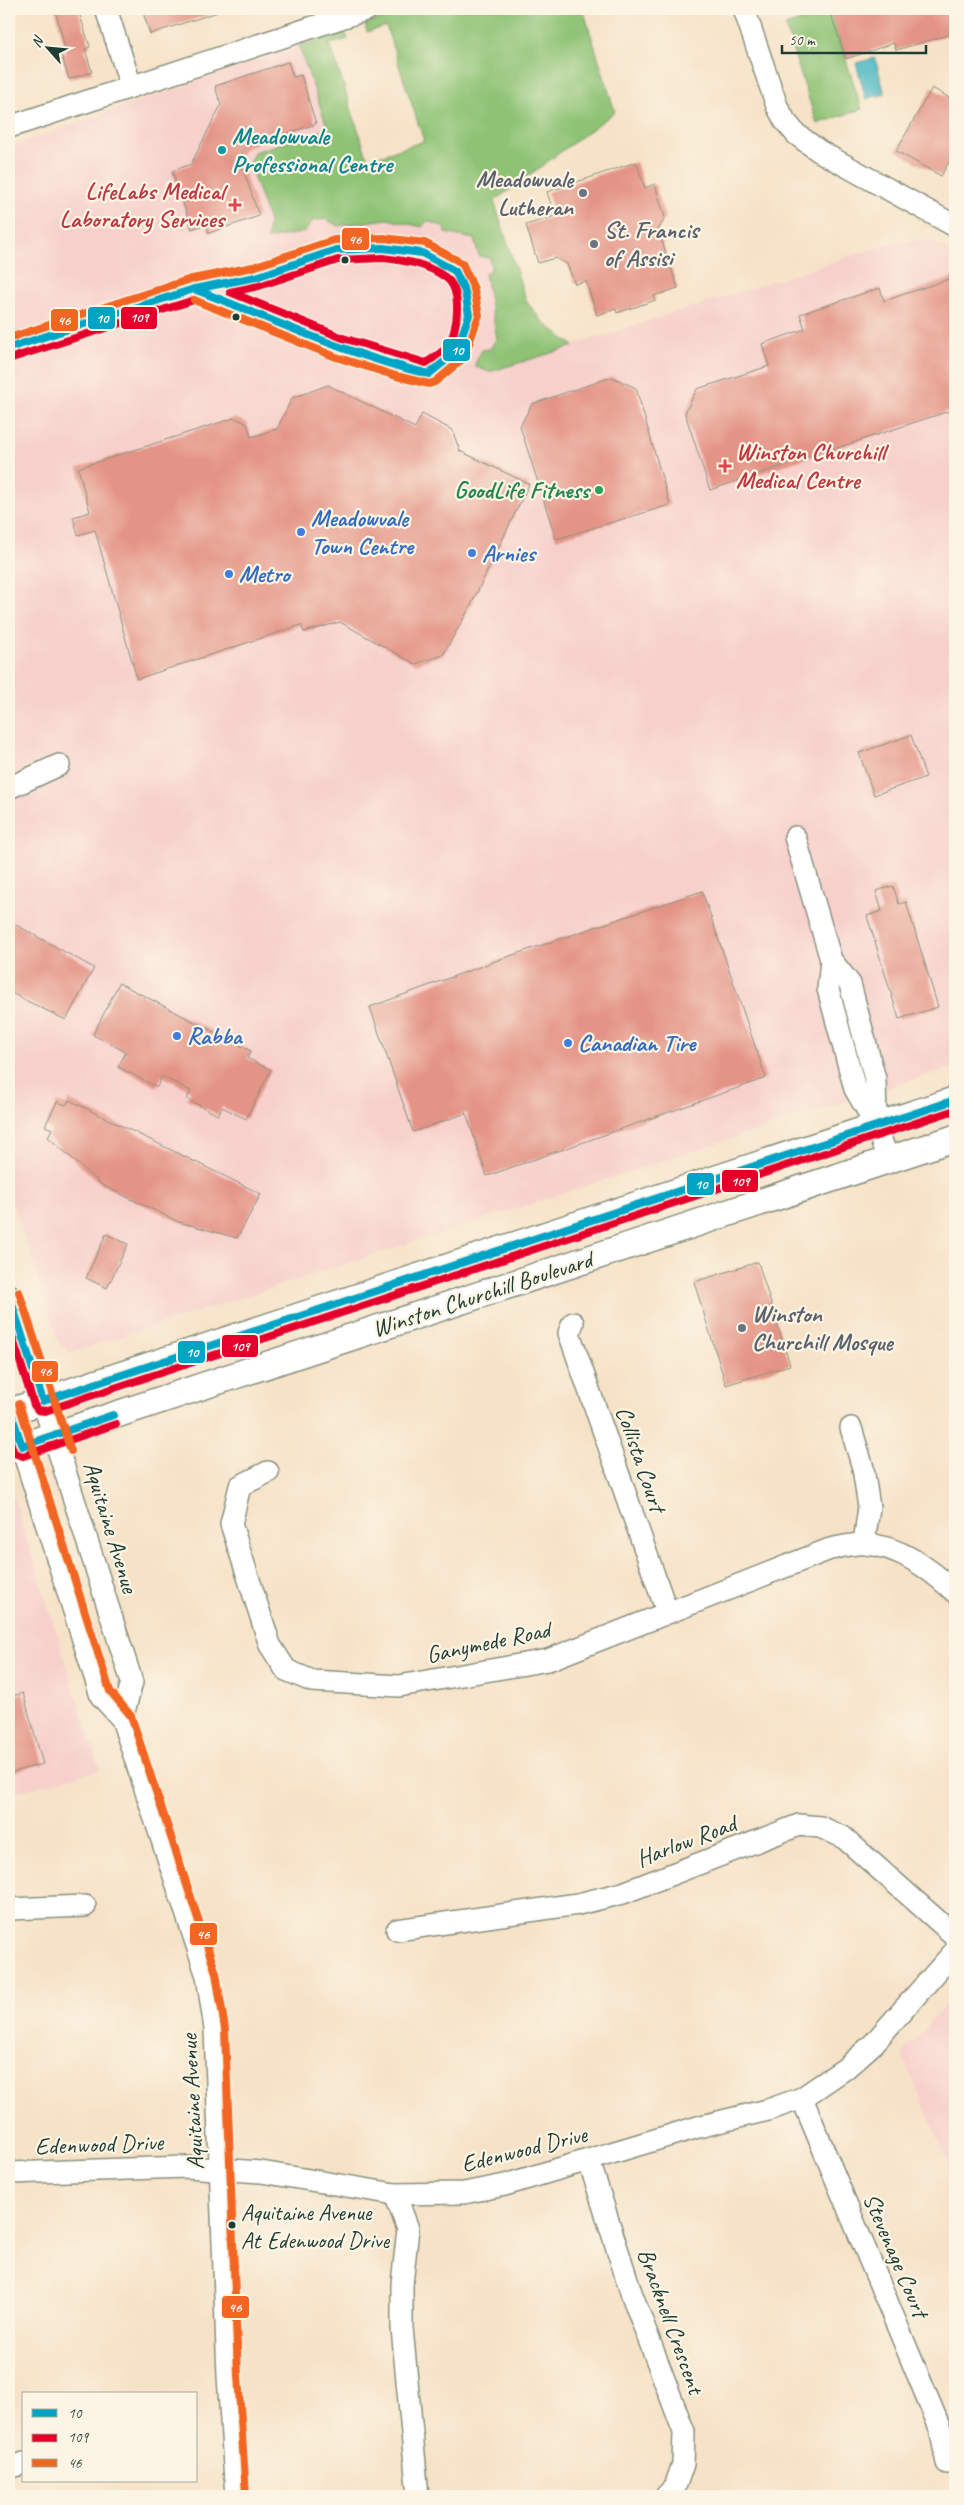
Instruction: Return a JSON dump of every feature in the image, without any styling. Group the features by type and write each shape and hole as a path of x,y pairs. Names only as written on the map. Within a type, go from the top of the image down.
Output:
{"main road":[{"name":"Winston Churchill Boulevard","path":"9,1410 43,1401 955,1100"},
{"name":"Winston Churchill Boulevard","path":"15,1448 955,1138"}],"street":[{"path":"106,9 131,86"},
{"path":"9,127 368,9"},
{"path":"744,9 777,106 785,121 796,134 818,151 955,226"},
{"path":"9,788 59,765"},
{"path":"796,837 831,960 828,990 855,1089 876,1125 888,1160"},
{"name":"Aquitaine Avenue","path":"9,1295 132,1682 122,1719"},
{"name":"Collista Court","path":"573,1323 569,1333 667,1612"},
{"name":"Aquitaine Avenue","path":"9,1410 15,1448 101,1696 122,1719 207,1976 215,2029 229,2394 236,2496"},
{"path":"851,1428 863,1468 869,1507 864,1544"},
{"name":"Ganymede Road","path":"268,1472 240,1486 231,1524 270,1645 286,1670 312,1682 399,1686 548,1660 830,1549 864,1544 889,1549 913,1559 935,1574 955,1592"},
{"name":"Harlow Road","path":"396,1930 578,1904 623,1893 799,1825 820,1827 843,1837 955,1936"},
{"path":"9,1909 85,1906"},
{"name":"Edenwood Drive","path":"9,2173 186,2167 261,2172 395,2194 464,2193 505,2185 698,2128 768,2110 802,2098 846,2068 873,2044 955,1951"},
{"name":"Stevenage Court","path":"802,2098 940,2428 947,2463"},
{"name":"Bracknell Crescent","path":"589,2161 632,2295 684,2432 683,2464 674,2487 666,2496"},
{"path":"395,2194 408,2229 402,2284 402,2328 418,2496"},
{"path":"9,2468 22,2464"}],"shaded area":[{"name":"Meadowvale Town Centre","path":"299,46 328,130 249,164 269,221 267,239 305,232 312,221 326,219 338,226 387,219 422,227 427,221 446,227 446,233 474,239 479,256 490,258 497,338 490,349 489,372 898,241 932,241 955,254 955,1066 71,1353 59,1342 9,1192 9,147"},
{"path":"14,1499 100,1770 9,1794 9,1500"},
{"path":"955,1994 955,2178 902,2054"}],"green space":[{"path":"409,9 583,9 615,112 494,201 526,301 544,323 574,346 489,372 474,366 482,350 490,349 497,338 485,274 491,270 490,258 479,256 474,239 445,233 445,227 427,221 422,227 387,219 338,226 326,219 312,221 305,232 267,239 269,221 249,164 254,152 328,129 299,46 344,31 348,39 330,44 368,160 424,141 386,26 367,32 365,24"},
{"path":"830,11 862,109 817,124 785,26"}],"water":[{"path":"875,58 885,94 866,99 856,63"}],"building":[{"path":"55,9 78,9 90,47 85,49 92,72 69,79 61,54 66,52"},
{"path":"142,9 217,9 218,12 150,34"},
{"path":"829,9 955,9 955,33 896,50 894,43 846,59"},
{"name":"Meadowvale Professional Centre","path":"288,62 293,77 301,75 316,124 246,147 239,157 259,216 209,233 206,224 192,229 172,171 191,164 221,105 215,86"},
{"path":"932,88 955,101 955,151 941,176 896,151"},
{"path":"636,162 645,188 655,184 665,218 658,230 678,288 654,296 656,300 617,313 616,309 597,315 586,281 575,284 567,264 555,258 538,263 526,225 555,216 547,192"},
{"path":"955,277 955,409 710,490 685,413 697,389 769,366 762,344 805,329 800,314 880,288 884,301"},
{"path":"612,377 636,388 670,505 556,539 520,426 532,404"},
{"name":"Meadowvale Town Centre","path":"328,385 415,428 422,414 452,430 460,451 529,484 471,605 443,655 415,664 340,622 304,632 301,625 137,679 95,530 78,535 73,517 90,512 78,468 234,418 247,423 251,437 277,429 292,398"},
{"path":"911,735 926,777 874,795 859,753"},
{"path":"893,886 899,904 906,902 938,1007 899,1019 867,916 882,911 876,891"},
{"name":"Canadian Tire","path":"702,891 766,1078 487,1176 466,1113 413,1132 370,1007 501,959"},
{"path":"9,921 94,968 66,1020 9,992"},
{"path":"119,983 251,1051 247,1058 271,1070 246,1119 222,1107 218,1115 187,1099 191,1091 162,1076 157,1087 118,1067 126,1052 93,1035"},
{"path":"69,1100 261,1194 237,1238 179,1222 102,1185 48,1137 52,1129 45,1126 57,1102 66,1105"},
{"path":"106,1234 128,1244 107,1288 86,1278"},
{"path":"758,1262 790,1365 726,1385 694,1282"},
{"path":"23,1693 43,1764 9,1773 9,1697"}],"transit line":[{"name":"46","path":"192,279 253,267 334,240 384,238 425,243 462,263 474,289 479,315 464,358 435,382 429,384 396,376 336,357 194,300"},
{"name":"10","path":"383,248 422,253 455,271 465,292 469,315 456,352 429,374 339,347 194,289 256,277 336,250 383,248"},
{"name":"109","path":"383,258 423,266 438,272 451,283 457,310 454,330 448,346 426,363 343,338 230,292 259,286 338,260 383,258"},
{"name":"46","path":"9,338 191,279"},
{"name":"10","path":"9,348 194,289"},
{"name":"109","path":"12,358 194,300"},
{"name":"10","path":"9,1295 43,1401 955,1100"},
{"name":"109","path":"9,1327 34,1405 38,1410 45,1411 955,1110"},
{"name":"46","path":"19,1292 71,1451"},
{"name":"46","path":"19,1404 110,1691 131,1716 216,1973 225,2029 238,2375 246,2495"},
{"name":"10","path":"9,1407 22,1446 113,1415"},
{"name":"109","path":"9,1438 14,1453 23,1456 116,1424"}],"place":[{"name":"Meadowvale Professional Centre","path":"222,150"},
{"name":"Meadowvale Lutheran","path":"583,193"},
{"name":"LifeLabs Medical Laboratory Services","path":"235,205"},
{"name":"St. Francis of Assisi","path":"594,244"},
{"name":"Winston Churchill Medical Centre","path":"725,466"},
{"name":"GoodLife Fitness","path":"599,490"},
{"name":"Meadowvale Town Centre","path":"301,532"},
{"name":"Arnies","path":"472,553"},
{"name":"Metro","path":"229,574"},
{"name":"Rabba","path":"177,1036"},
{"name":"Canadian Tire","path":"568,1043"},
{"name":"Winston Churchill Mosque","path":"742,1328"},
{"name":"Aquitaine Avenue At Edenwood Drive","path":"232,2225"}]}
